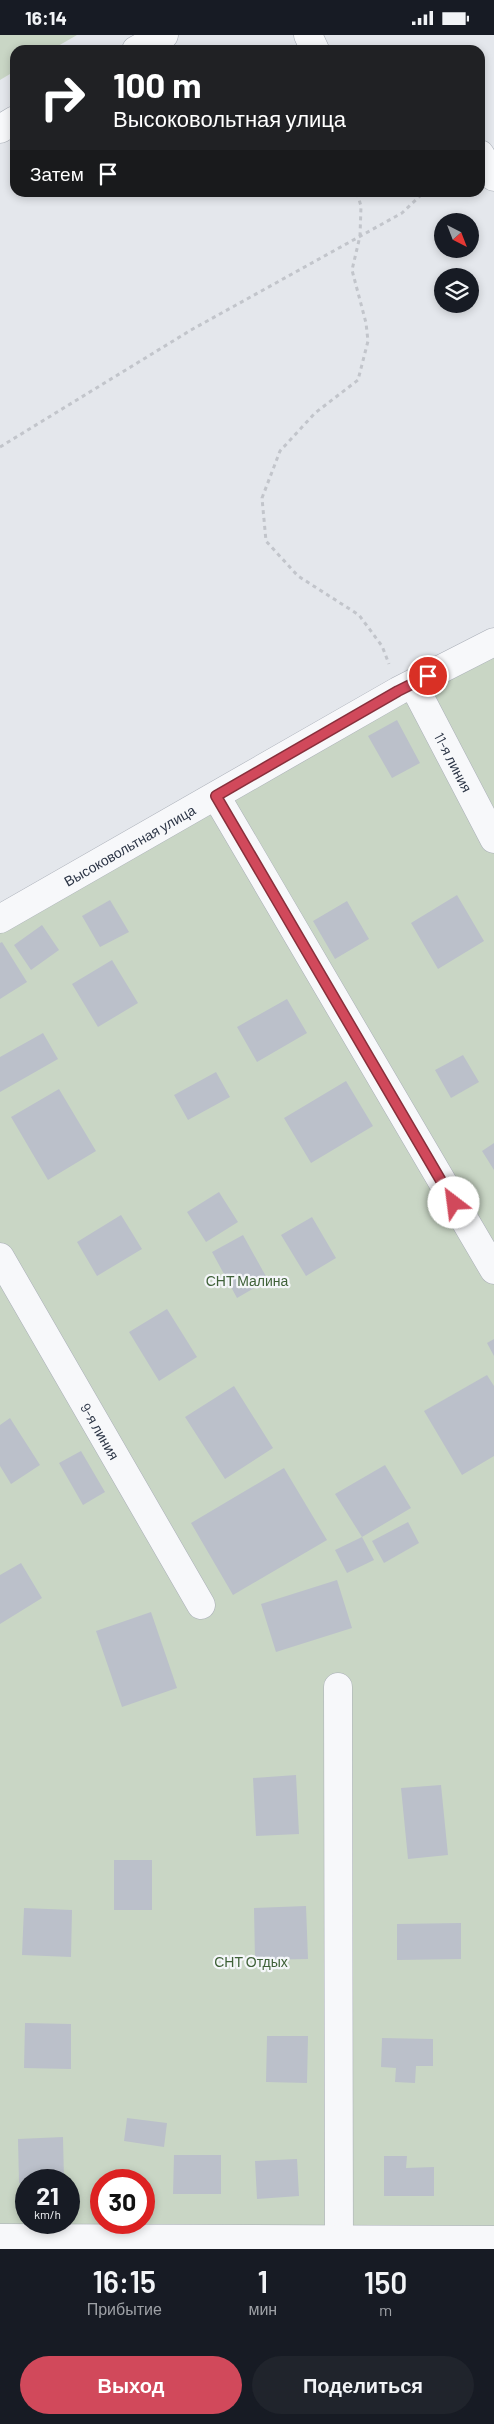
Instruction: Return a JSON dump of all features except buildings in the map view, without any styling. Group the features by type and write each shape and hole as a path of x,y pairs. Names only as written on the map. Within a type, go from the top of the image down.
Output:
{"street":[{"path":"145,45 164,35"},
{"path":"485,161 494,177"},
{"name":"Высоковольтная улица","path":"0,919 405,687 494,642"},
{"name":"11-я линия","path":"405,687 494,839"},
{"path":"216,796 494,1271"},
{"name":"9-я линия","path":"0,1257 201,1605"},
{"path":"338,1687 339,2244"},
{"path":"0,2238 339,2244 494,2240"}],"path":[{"path":"358,197 361,206 360,236 352,270 366,323 368,341 358,379 315,413 280,451 262,498 266,541 298,576 359,615 382,646 405,687"},
{"path":"0,447 191,330 402,213 419,197"}],"green space":[{"path":"0,35 77,35 60,45 10,45 10,74 0,80"},
{"name":"СНТ Малина","path":"494,642 494,2249 0,2249 0,918"}],"route":[{"path":"428,676 398,691 216,796 454,1203"}],"park label":[{"name":"СНТ Отдых","path":"251,1961"}]}
